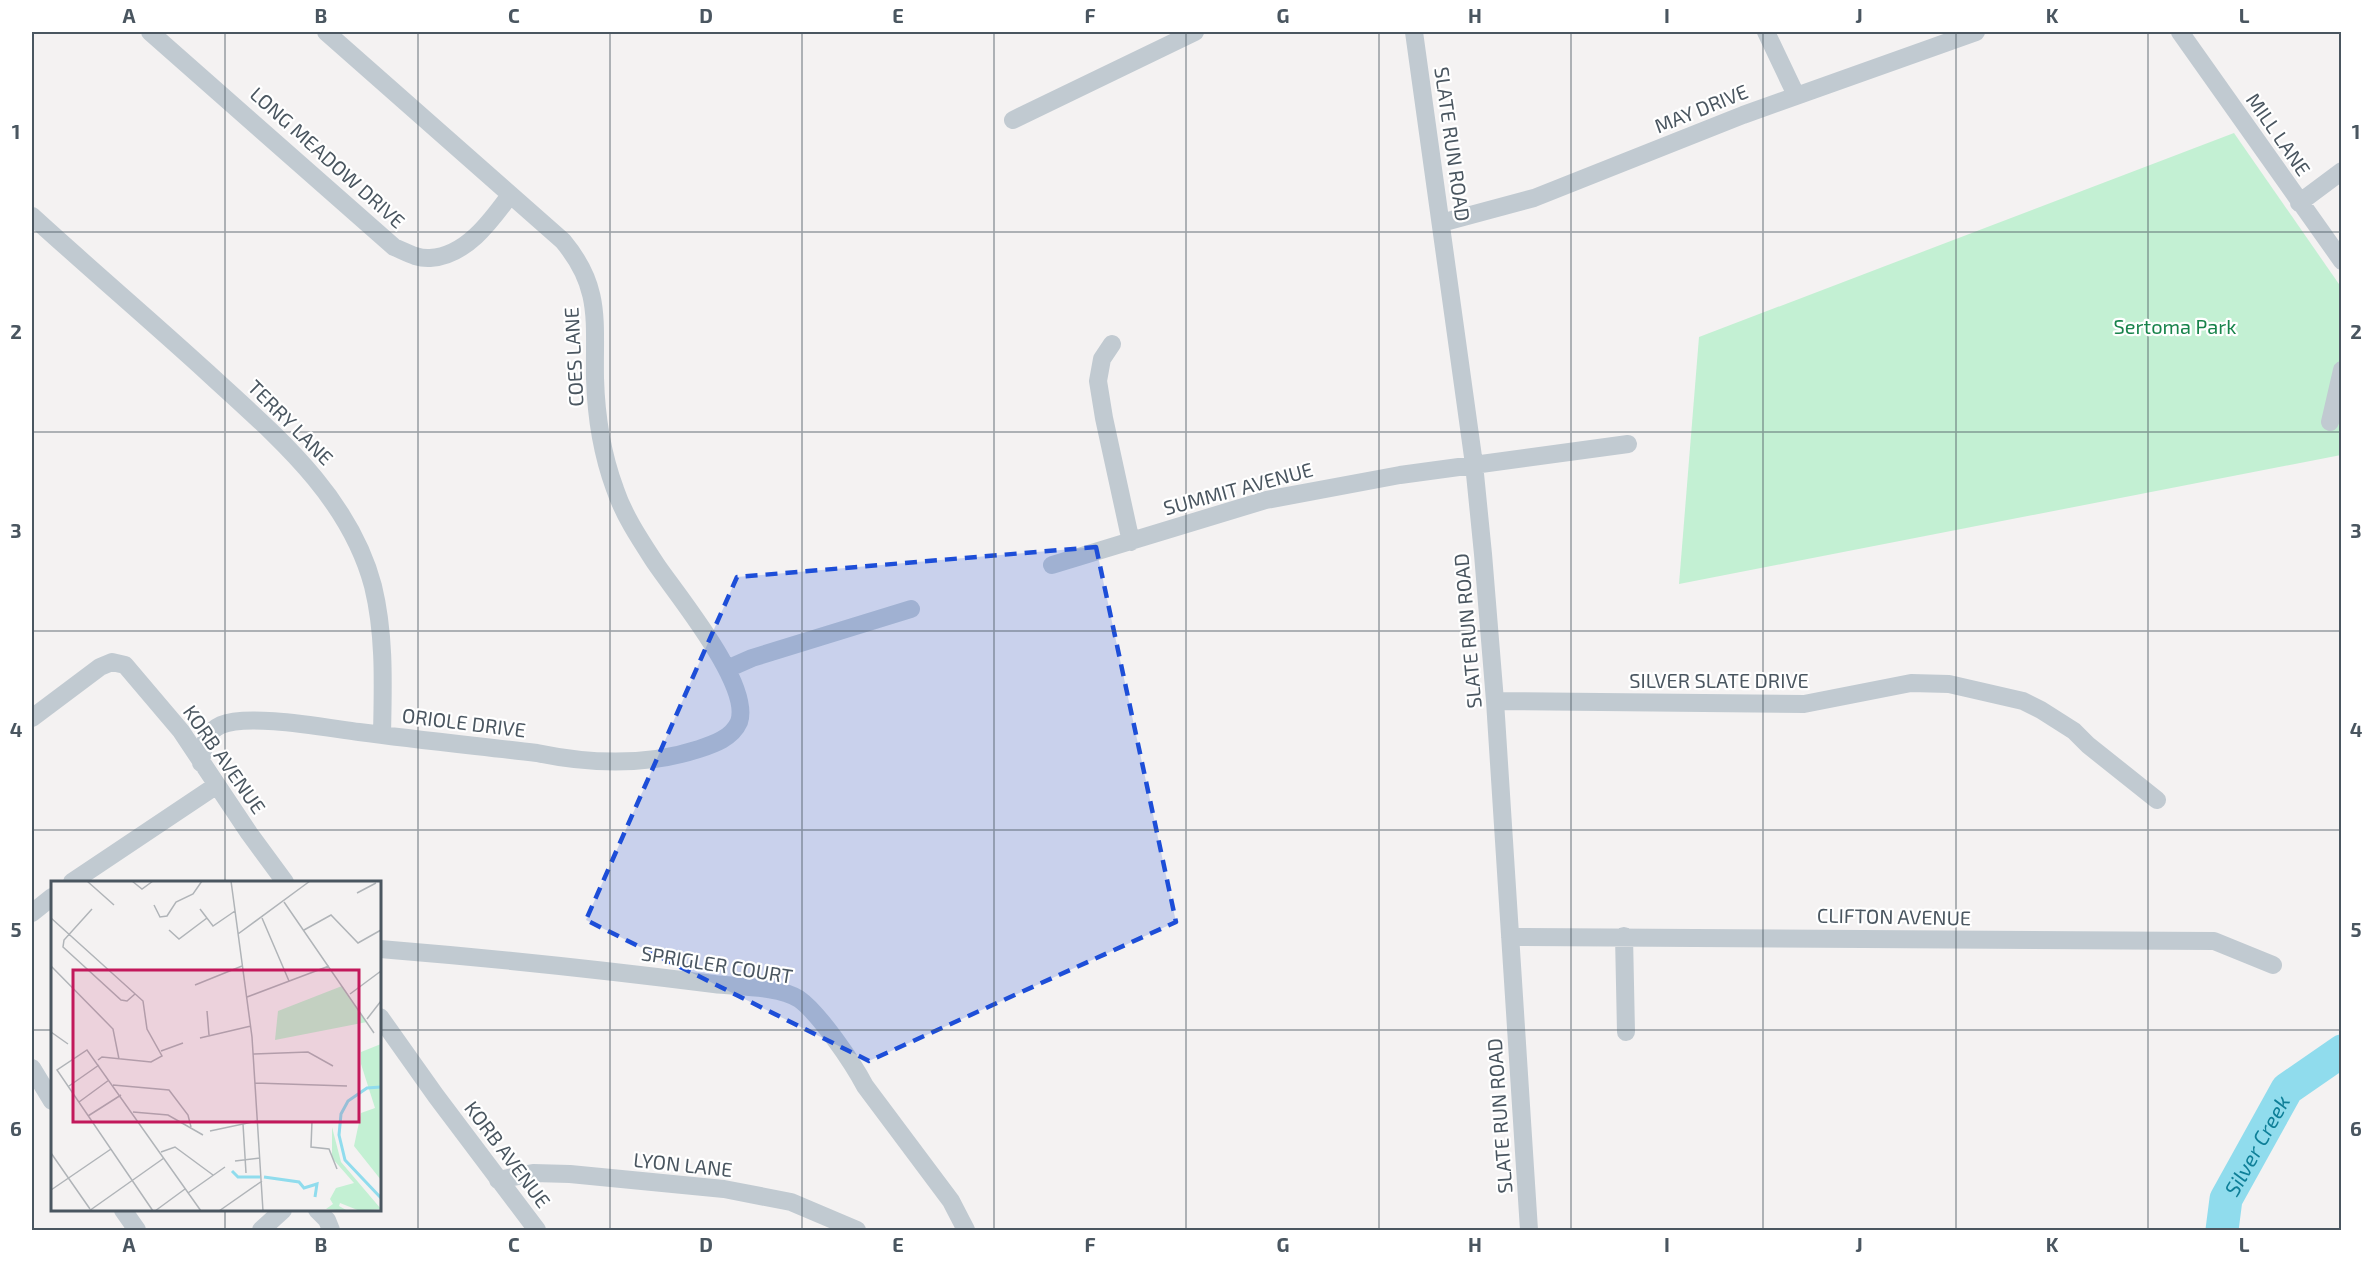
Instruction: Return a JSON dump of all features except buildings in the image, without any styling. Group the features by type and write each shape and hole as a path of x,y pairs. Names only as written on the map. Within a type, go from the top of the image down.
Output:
{"street":[{"name":"LONG MEADOW DRIVE","path":"150,32 394,247 412,255 431,258 449,253 465,245 488,225 510,195"},
{"name":"COES LANE","path":"326,32 563,241 577,258 587,277 593,299 596,322 595,380 601,436 615,490 627,516 656,564 707,635 727,669 738,696 741,711 738,723"},
{"path":"1013,120 1195,32"},
{"name":"SLATE RUN ROAD","path":"1414,32 1474,465 1495,701 1529,1230"},
{"path":"1766,32 1796,95"},
{"name":"MAY DRIVE","path":"1441,223 1534,198 1796,95 1976,32"},
{"name":"MILL LANE","path":"2180,32 2342,261"},
{"path":"2299,203 2342,171"},
{"name":"TERRY LANE","path":"32,216 252,412 311,472 328,493 355,538 373,585 381,632 382,735"},
{"path":"1112,344 1102,359 1098,381 1131,542"},
{"path":"2330,422 2342,370"},
{"name":"SUMMIT AVENUE","path":"1052,565 1266,500 1326,487 1628,444"},
{"path":"727,669 752,657 911,609"},
{"name":"KORB AVENUE","path":"32,718 100,667 112,662 125,664 181,731 284,881"},
{"name":"SILVER SLATE DRIVE","path":"1495,701 1804,704 1911,683 1949,684 2023,701 2041,710 2074,731 2088,745 2157,800"},
{"name":"ORIOLE DRIVE","path":"201,763 204,741 211,732 222,725 238,721 282,723 560,758 628,762 687,753 718,742 730,734 738,723"},
{"path":"73,881 217,785"},
{"path":"32,913 51,898"},
{"path":"1624,936 1626,1032"},
{"name":"CLIFTON AVENUE","path":"1510,937 2214,941 2273,965"},
{"name":"SPRIGLER COURT","path":"381,949 637,974 763,990 797,998 809,1008 855,1066 865,1086 951,1201 966,1230"},
{"name":"KORB AVENUE","path":"381,1021 386,1040 537,1230"},
{"path":"32,1068 51,1095"},
{"name":"LYON LANE","path":"498,1180 532,1173 570,1173 724,1189 791,1202 857,1230"},
{"path":"126,1211 137,1230"},
{"path":"261,1230 281,1211"},
{"path":"320,1211 331,1230"}],"highlighted area":[{"path":"1096,547 1176,922 869,1061 586,920 737,577"}],"green space":[{"name":"Sertoma Park","path":"2234,133 2341,287 2341,455 1679,584 1699,337"}],"waterway":[{"name":"Silver Creek","path":"2222,1230 2226,1199 2287,1089 2342,1051"}]}
